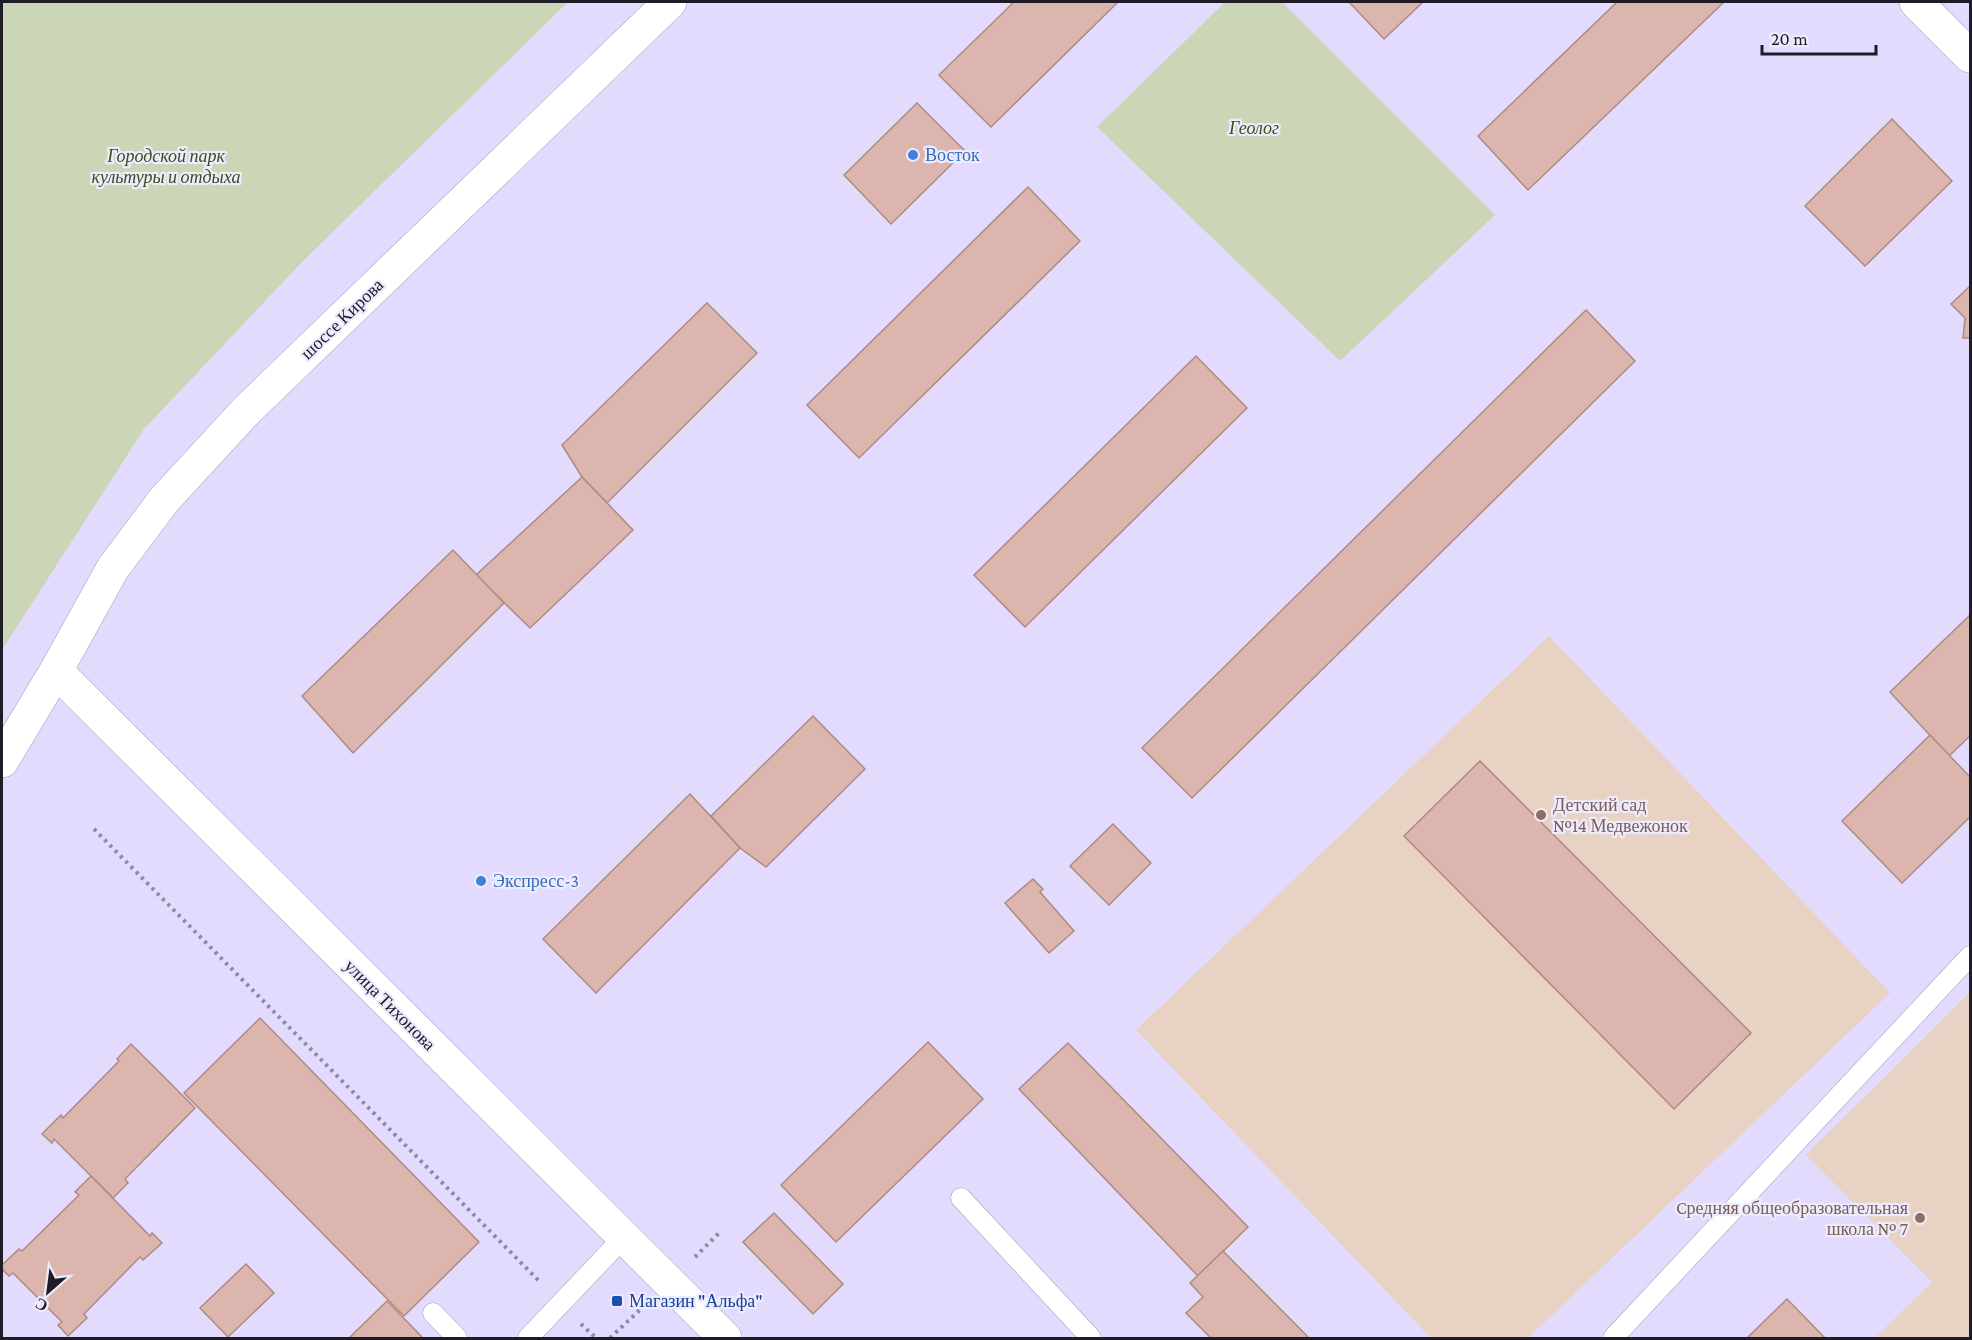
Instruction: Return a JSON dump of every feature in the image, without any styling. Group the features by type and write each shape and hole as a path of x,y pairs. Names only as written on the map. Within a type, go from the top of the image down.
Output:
{"main road":[{"name":"шоссе Кирова","path":"2,760 56,671 113,568 164,500 247,410 670,2"},
{"path":"1916,2 1971,56"},
{"name":"улица Тихонова","path":"56,671 725,1338"}],"lane":[{"path":"1613,1338 1971,956"},
{"path":"961,1198 1091,1338"},
{"path":"528,1338 624,1237"},
{"path":"433,1313 458,1338"}],"path":[{"path":"94,829 596,1338"}],"shaded area":[{"name":"Детский сад №14 Медвежонок","path":"1549,636 1890,993 1528,1338 1431,1338 1136,1030"},
{"name":"Cредняя общеобразовательная школа № 7","path":"1970,992 1970,1338 1875,1338 1932,1282 1806,1155"}],"green space":[{"name":"Городской парк культуры и отдыха","path":"2,2 568,2 304,260 144,429 2,650"},
{"name":"Геолог","path":"1225,2 1282,2 1495,215 1340,361 1097,127"}],"building":[{"path":"1014,2 1118,2 991,127 939,75"},
{"path":"1349,2 1423,2 1384,39"},
{"path":"1617,2 1724,2 1528,190 1478,136"},
{"path":"917,103 965,151 891,224 844,175"},
{"path":"1892,119 1952,181 1865,266 1805,206"},
{"path":"1028,187 1080,241 859,458 807,405"},
{"path":"1970,286 1970,338 1963,338 1965,318 1951,304"},
{"path":"707,303 757,353 607,503 582,477 562,445"},
{"path":"1586,310 1635,361 1192,798 1142,748"},
{"path":"1196,356 1247,408 1025,627 974,575"},
{"path":"582,477 633,530 530,628 476,575"},
{"path":"453,550 504,603 353,753 302,696"},
{"path":"1970,615 1970,736 1949,756 1890,692"},
{"path":"813,716 865,769 766,867 740,848 711,816"},
{"path":"1930,735 1970,777 1970,817 1902,883 1842,821"},
{"path":"1480,761 1751,1033 1674,1109 1404,836"},
{"path":"690,794 740,848 596,993 543,939"},
{"path":"1113,824 1151,863 1109,905 1070,866"},
{"path":"1033,879 1043,889 1040,892 1074,931 1049,953 1005,903"},
{"path":"260,1018 479,1242 404,1316 184,1093"},
{"path":"928,1042 983,1099 836,1242 781,1185"},
{"path":"1068,1043 1248,1227 1198,1276 1019,1089"},
{"path":"131,1044 195,1108 125,1179 128,1183 113,1198 54,1139 52,1143 42,1134 61,1115 63,1118 119,1061 117,1059"},
{"path":"91,1176 150,1236 152,1233 162,1243 143,1260 140,1257 84,1314 87,1318 68,1336 58,1325 62,1322 13,1273 9,1276 2,1269 2,1265 19,1249 22,1251 79,1195 75,1192"},
{"path":"774,1213 843,1284 813,1314 743,1242"},
{"path":"1223,1251 1309,1338 1211,1338 1186,1313 1203,1297 1190,1283"},
{"path":"246,1264 274,1293 228,1337 200,1308"},
{"path":"1787,1299 1825,1338 1747,1338"},
{"path":"387,1301 423,1338 349,1338"}],"place":[{"name":"Восток","path":"913,155"},
{"name":"Детский сад №14 Медвежонок","path":"1541,815"},
{"name":"Экспресс-3","path":"481,881"},
{"name":"Cредняя общеобразовательная школа № 7","path":"1920,1218"},
{"name":"Магазин \"Альфа\"","path":"617,1301"}]}
